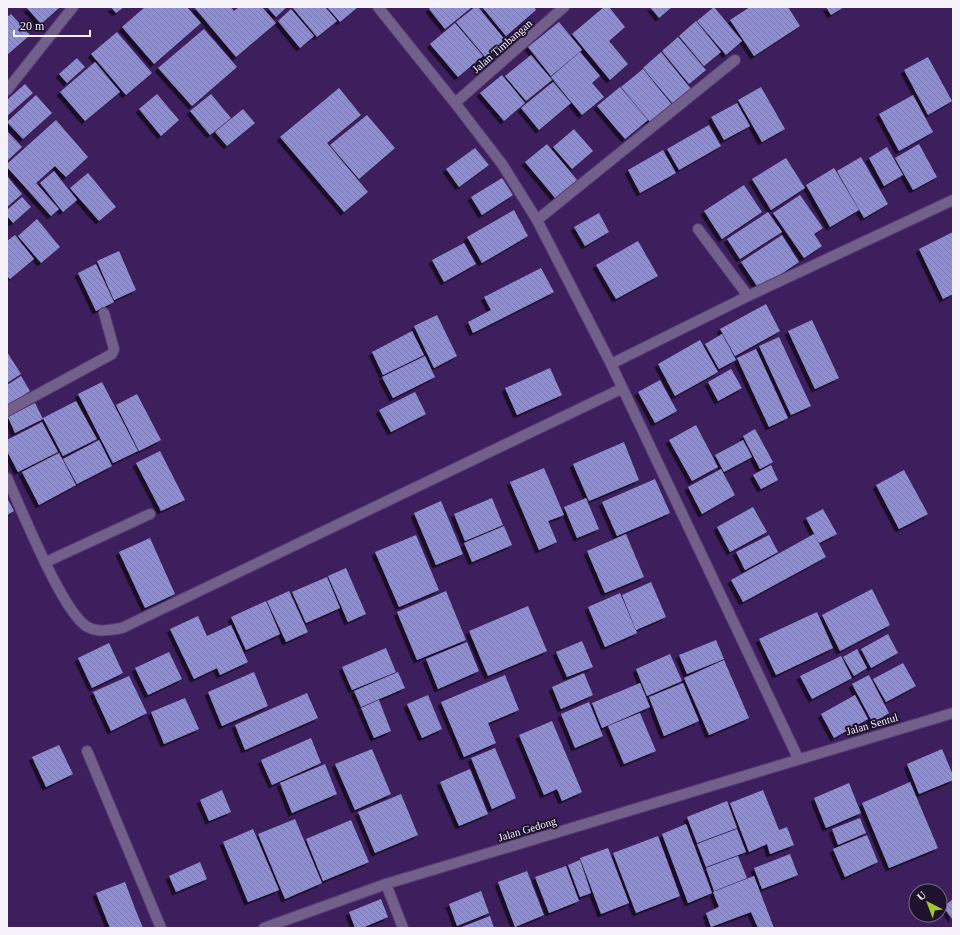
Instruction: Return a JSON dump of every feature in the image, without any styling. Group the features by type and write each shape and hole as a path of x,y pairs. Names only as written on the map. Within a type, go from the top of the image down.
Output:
{"street":[{"path":"7,90 73,7"},
{"path":"378,7 502,164 537,220 611,364 621,389 798,758"},
{"name":"Jalan Timbangan","path":"455,103 564,7"},
{"path":"537,220 734,60"},
{"path":"611,364 748,296 953,200"},
{"path":"698,229 748,296"},
{"path":"7,411 112,354 114,349 104,313"},
{"path":"7,478 67,604 78,619 87,626 98,631 122,628 621,389"},
{"path":"46,562 150,514"},
{"name":"Jalan Sentul","path":"798,758 953,713"},
{"path":"87,751 161,928"},
{"name":"Jalan Gedong","path":"264,928 386,884 798,758"},
{"path":"386,884 403,928"}],"building":[{"path":"26,7 60,7 41,24"},
{"path":"111,7 124,7 116,13"},
{"path":"145,7 187,7 201,23 154,64 122,27"},
{"path":"194,7 231,7 234,11 239,7 262,7 276,23 236,57"},
{"path":"267,7 287,7 276,17"},
{"path":"325,7 337,21 317,37 293,8"},
{"path":"327,7 358,7 340,22"},
{"path":"431,7 472,7 445,29 429,9"},
{"path":"475,7 478,7 506,41 486,58 456,22"},
{"path":"482,7 534,7 536,10 506,36"},
{"path":"604,7 609,7 625,27 609,41 628,64 610,80 572,34"},
{"path":"650,7 672,7 659,18"},
{"path":"714,7 742,41 726,55 697,21"},
{"path":"750,7 788,7 800,26 754,56 730,20"},
{"path":"826,7 844,7 831,15"},
{"path":"291,9 314,36 300,48 278,21"},
{"path":"11,14 30,35 7,55 7,17"},
{"path":"696,21 721,52 704,66 679,36"},
{"path":"559,22 582,50 551,76 528,47"},
{"path":"455,23 483,56 458,77 430,44"},
{"path":"204,29 237,67 192,106 158,68"},
{"path":"117,32 152,73 126,95 91,54"},
{"path":"678,37 706,70 689,84 662,51"},
{"path":"580,52 600,76 592,83 604,97 582,115 551,77"},
{"path":"661,52 691,89 673,104 643,68"},
{"path":"531,55 552,80 526,101 505,76"},
{"path":"928,57 952,101 928,115 904,70"},
{"path":"77,58 85,67 67,83 59,74"},
{"path":"95,62 120,92 85,121 60,92"},
{"path":"643,69 672,105 651,123 621,87"},
{"path":"502,75 525,103 504,121 480,93"},
{"path":"553,82 571,103 539,130 521,108"},
{"path":"25,84 33,93 7,116 7,100"},
{"path":"620,87 648,120 625,139 597,106"},
{"path":"761,87 785,129 762,142 738,100"},
{"path":"339,88 361,115 327,143 368,192 344,212 280,137"},
{"path":"157,94 179,120 161,136 139,109"},
{"path":"211,94 231,118 210,135 190,111"},
{"path":"36,95 52,113 23,139 7,122"},
{"path":"913,95 933,132 899,151 879,114"},
{"path":"737,103 750,126 724,140 711,117"},
{"path":"243,109 255,123 227,146 215,132"},
{"path":"367,115 395,148 359,179 330,145"},
{"path":"56,120 88,157 66,177 55,166 36,183 59,209 51,216 7,167 7,164"},
{"path":"709,125 721,146 679,170 667,149"},
{"path":"574,129 593,151 572,169 553,147"},
{"path":"7,131 22,147 7,161"},
{"path":"547,144 578,181 556,199 525,162"},
{"path":"919,144 937,177 913,190 895,158"},
{"path":"887,147 903,175 884,186 869,158"},
{"path":"475,148 489,165 459,187 446,169"},
{"path":"663,150 676,173 640,193 628,170"},
{"path":"861,157 888,204 864,218 837,171"},
{"path":"786,158 805,188 771,210 752,179"},
{"path":"834,168 859,210 830,227 806,185"},
{"path":"54,171 77,200 63,212 40,183"},
{"path":"88,173 116,207 99,221 70,188"},
{"path":"7,176 22,194 7,207"},
{"path":"502,178 513,195 482,215 471,197"},
{"path":"744,185 762,212 722,239 704,211"},
{"path":"800,195 823,228 814,234 822,246 804,258 773,213"},
{"path":"22,197 31,207 13,223 7,216 7,210"},
{"path":"514,210 528,236 482,263 467,237"},
{"path":"768,212 782,232 740,259 727,239"},
{"path":"599,213 609,232 585,246 574,227"},
{"path":"37,219 60,247 41,263 18,236"},
{"path":"953,232 953,294 943,299 919,249"},
{"path":"15,235 34,259 10,279 7,276 7,241"},
{"path":"782,235 799,262 759,289 741,262"},
{"path":"638,241 658,276 616,299 596,265"},
{"path":"464,243 476,264 444,282 432,260"},
{"path":"119,251 136,290 114,300 97,261"},
{"path":"96,264 114,302 96,311 78,273"},
{"path":"541,268 554,292 473,333 468,322 491,310 484,297"},
{"path":"766,304 780,331 735,356 720,329"},
{"path":"437,315 457,356 434,368 414,326"},
{"path":"812,320 839,378 815,389 788,331"},
{"path":"412,331 424,355 383,375 372,352"},
{"path":"722,334 736,360 719,369 705,344"},
{"path":"779,337 811,406 791,415 759,346"},
{"path":"700,340 718,372 675,396 658,364"},
{"path":"756,349 788,418 769,427 737,358"},
{"path":"7,352 21,374 7,383"},
{"path":"425,356 435,377 393,398 382,377"},
{"path":"550,368 562,395 517,415 505,388"},
{"path":"731,369 742,388 718,401 708,382"},
{"path":"21,376 30,391 7,406 7,385"},
{"path":"660,380 677,411 655,423 638,392"},
{"path":"102,382 138,451 113,463 78,394"},
{"path":"415,392 426,414 391,432 379,410"},
{"path":"137,394 161,440 139,451 116,405"},
{"path":"76,401 97,439 63,456 43,418"},
{"path":"35,403 43,419 15,433 8,417"},
{"path":"42,422 58,452 18,472 7,451 7,440"},
{"path":"696,425 718,467 692,481 669,440"},
{"path":"755,429 773,462 760,469 743,436"},
{"path":"99,440 112,466 77,484 63,459"},
{"path":"743,440 752,457 724,472 715,455"},
{"path":"624,442 639,480 589,501 573,464"},
{"path":"160,451 185,500 161,511 136,463"},
{"path":"59,453 76,485 39,505 22,472"},
{"path":"771,465 778,480 761,489 753,475"},
{"path":"544,468 564,515 548,521 557,542 539,550 510,482"},
{"path":"721,469 735,495 702,514 688,487"},
{"path":"904,470 928,514 899,529 876,485"},
{"path":"655,479 670,513 617,536 602,502"},
{"path":"7,498 14,511 7,515"},
{"path":"492,498 503,525 465,541 454,514"},
{"path":"586,498 599,529 577,538 564,507"},
{"path":"441,501 463,554 436,565 414,513"},
{"path":"753,507 767,532 730,552 717,527"},
{"path":"823,509 837,534 819,543 806,518"},
{"path":"504,526 512,545 472,562 464,543"},
{"path":"626,534 644,577 605,593 587,551"},
{"path":"814,534 826,557 743,602 731,580"},
{"path":"416,535 439,590 399,607 375,552"},
{"path":"769,535 778,552 745,570 736,552"},
{"path":"150,538 175,594 145,608 119,552"},
{"path":"346,568 366,614 348,622 328,576"},
{"path":"327,577 340,608 306,623 292,592"},
{"path":"651,582 666,617 636,630 622,595"},
{"path":"872,589 890,625 840,651 822,615"},
{"path":"289,591 308,632 286,642 267,601"},
{"path":"446,591 466,640 417,660 397,612"},
{"path":"620,593 637,633 605,647 588,607"},
{"path":"266,601 280,634 246,650 231,617"},
{"path":"528,606 547,651 488,676 469,631"},
{"path":"817,612 833,648 776,675 759,639"},
{"path":"198,616 207,636 231,625 248,662 220,675 217,668 194,679 170,629"},
{"path":"888,634 898,653 871,668 861,649"},
{"path":"716,640 724,659 687,674 679,655"},
{"path":"582,641 593,667 567,677 556,652"},
{"path":"467,642 479,671 438,689 426,659"},
{"path":"109,643 123,673 92,688 78,658"},
{"path":"386,648 396,672 352,690 342,667"},
{"path":"857,649 867,668 854,676 843,657"},
{"path":"169,652 182,679 148,695 135,668"},
{"path":"670,654 682,681 647,696 636,669"},
{"path":"841,656 852,678 812,699 800,676"},
{"path":"724,660 749,718 709,735 684,678"},
{"path":"903,663 916,686 886,702 873,679"},
{"path":"254,672 268,706 222,726 208,692"},
{"path":"398,672 405,688 361,707 354,691"},
{"path":"584,673 593,695 561,709 552,687"},
{"path":"505,675 519,710 488,723 496,743 464,757 441,702"},
{"path":"869,675 889,713 873,723 852,684"},
{"path":"129,676 147,713 111,731 93,692"},
{"path":"640,683 650,707 602,728 592,703"},
{"path":"683,683 699,721 664,736 649,697"},
{"path":"307,693 318,718 245,750 235,725"},
{"path":"428,695 442,729 422,738 407,704"},
{"path":"855,695 868,719 834,738 821,714"},
{"path":"185,698 199,729 164,744 151,712"},
{"path":"379,700 391,731 374,738 361,708"},
{"path":"589,702 603,736 575,748 561,714"},
{"path":"640,713 656,751 624,764 608,726"},
{"path":"552,721 582,792 562,801 557,789 544,795 519,735"},
{"path":"311,738 321,763 272,785 261,760"},
{"path":"59,745 73,774 46,787 32,757"},
{"path":"495,748 516,798 492,809 471,758"},
{"path":"372,749 391,794 355,810 335,764"},
{"path":"942,749 953,775 953,780 919,794 907,764"},
{"path":"325,764 337,794 292,813 280,783"},
{"path":"470,769 488,814 459,826 440,782"},
{"path":"910,782 938,848 889,868 862,803"},
{"path":"849,783 861,813 826,828 814,798"},
{"path":"222,790 231,812 209,821 200,800"},
{"path":"763,790 779,830 787,827 794,845 770,854 767,844 749,852 730,803"},
{"path":"401,794 418,835 375,853 358,812"},
{"path":"727,801 737,828 697,843 687,817"},
{"path":"860,818 866,833 838,845 832,829"},
{"path":"295,819 322,883 285,899 258,834"},
{"path":"351,820 369,862 323,881 306,839"},
{"path":"686,824 712,893 688,903 662,834"},
{"path":"253,829 279,890 248,902 223,842"},
{"path":"737,829 746,852 706,867 697,844"},
{"path":"867,835 878,862 845,877 833,849"},
{"path":"658,836 680,896 636,913 613,853"},
{"path":"608,848 629,903 601,914 580,858"},
{"path":"790,854 798,875 762,889 754,868"},
{"path":"738,856 747,878 714,891 706,868"},
{"path":"580,860 591,893 580,897 568,865"},
{"path":"200,862 207,879 176,892 169,876"},
{"path":"566,866 579,901 549,913 535,877"},
{"path":"527,871 544,915 515,927 498,882"},
{"path":"754,876 774,928 758,928 751,912 711,927 706,913 719,907 713,892"},
{"path":"125,882 143,928 110,928 96,893"},
{"path":"481,891 489,913 457,926 449,904"},
{"path":"381,899 388,917 362,928 355,928 349,912"},
{"path":"953,899 953,920 948,914 948,903"},
{"path":"490,916 494,928 459,928"}]}
